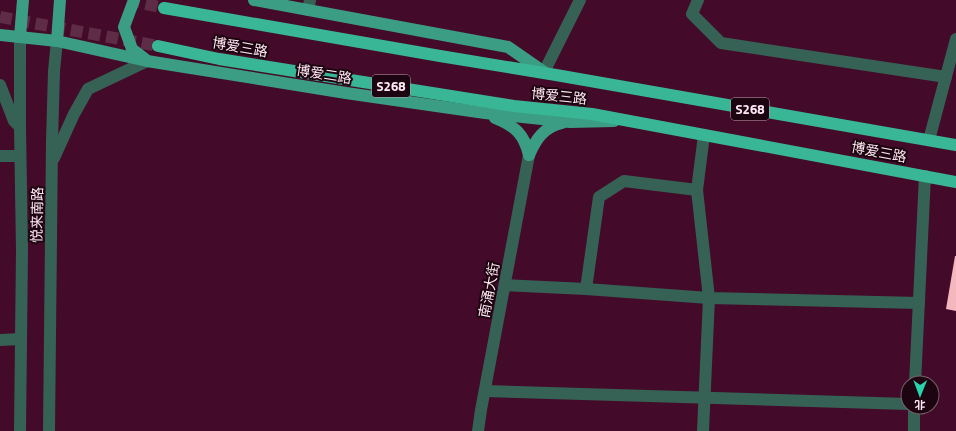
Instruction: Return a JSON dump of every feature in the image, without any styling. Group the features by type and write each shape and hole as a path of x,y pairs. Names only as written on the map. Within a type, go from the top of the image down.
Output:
{"highway":[{"name":"博爱三路","path":"164,8 440,56 544,72 956,145"},
{"name":"博爱三路","path":"158,46 226,60 514,106 592,114 956,182"}],"main road":[{"name":"悦来南路","path":"20,37 23,0"},
{"name":"悦来南路","path":"57,41 60,0"},
{"path":"134,0 124,28 132,49 147,61"},
{"path":"254,0 309,5 508,47 544,72"},
{"path":"0,35 20,37"},
{"name":"博爱二路","path":"20,37 57,41 147,61 346,93 485,113 570,122 626,120"},
{"path":"485,113 507,122 518,132 526,143 529,155"},
{"path":"529,155 535,142 545,130 554,125 570,122"}],"street":[{"path":"544,72 580,0"},
{"path":"698,0 692,14 720,43 946,77"},
{"name":"悦来南路","path":"20,37 22,250 20,431"},
{"path":"929,140 956,39"},
{"name":"悦来南路","path":"49,431 52,161 54,71 57,41"},
{"path":"52,161 74,114 88,89 147,61"},
{"path":"0,85 14,121 20,127"},
{"path":"703,431 709,298 697,190 704,135"},
{"name":"南涌大街","path":"478,431 529,155"},
{"path":"0,156 20,156"},
{"path":"915,375 924,176"},
{"path":"586,289 599,197 624,181 697,190"},
{"path":"505,285 709,298 919,303"},
{"path":"0,340 21,339"},
{"path":"485,391 900,404"},
{"path":"914,415 914,431"}],"building":[{"path":"956,256 956,311 946,309"}],"tunnel":[{"path":"128,0 164,8"},
{"path":"0,17 158,46"}]}
